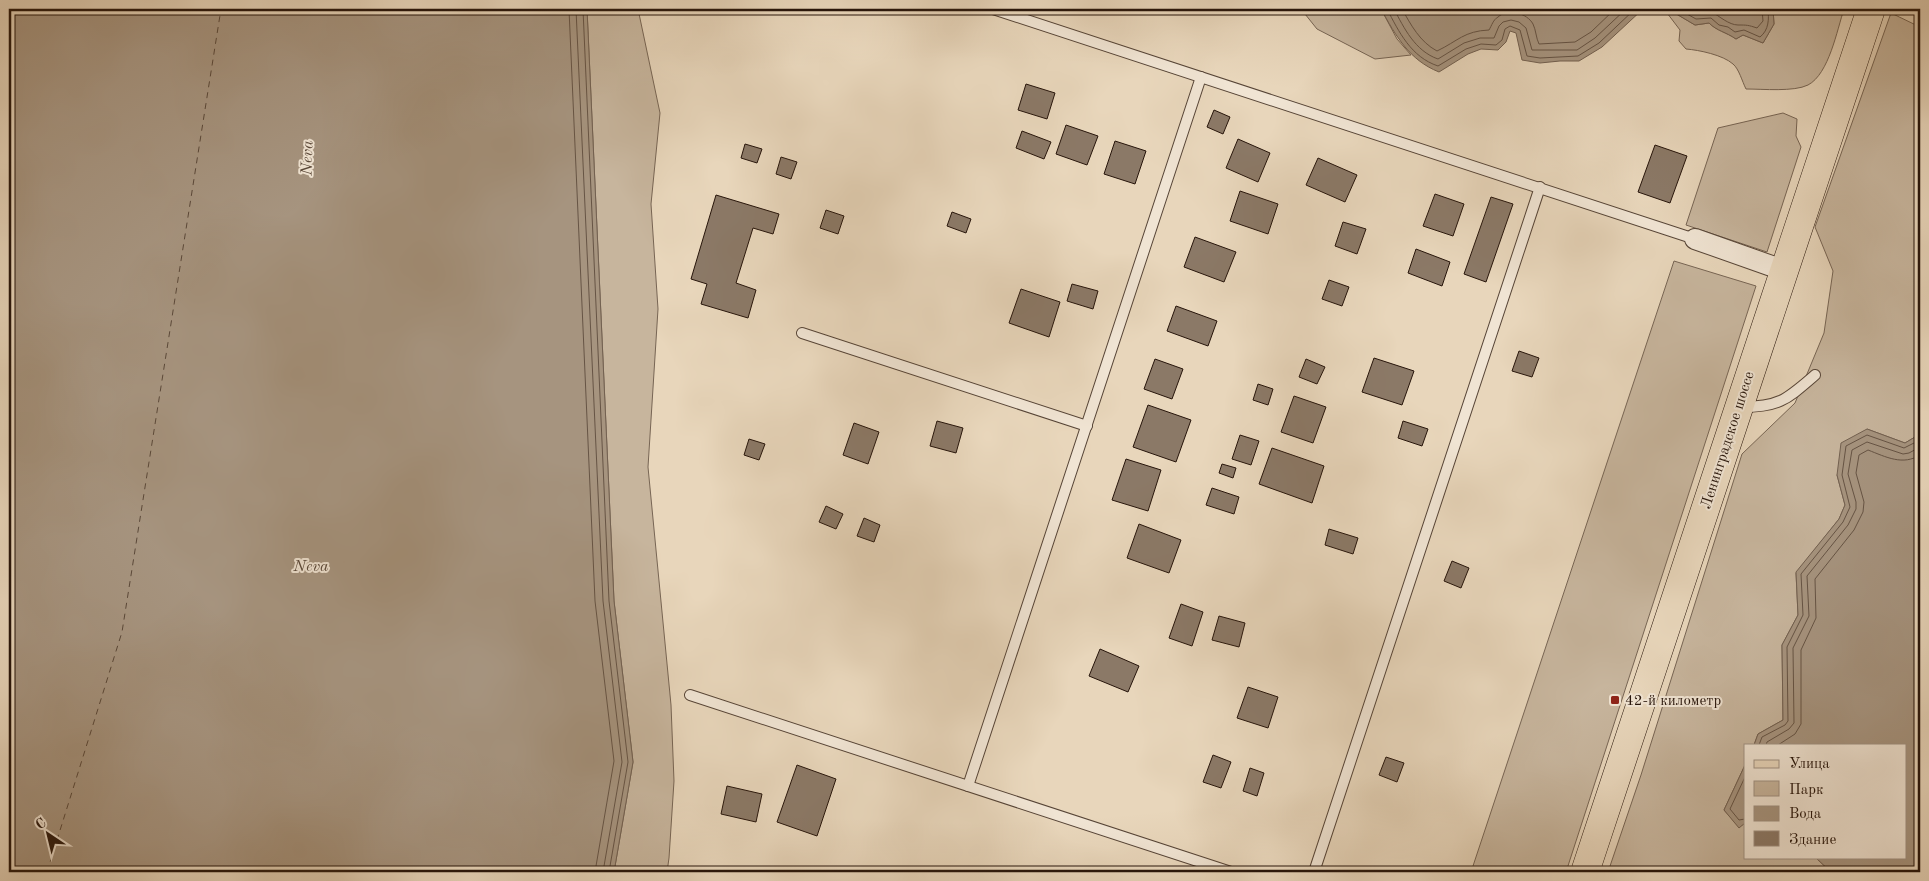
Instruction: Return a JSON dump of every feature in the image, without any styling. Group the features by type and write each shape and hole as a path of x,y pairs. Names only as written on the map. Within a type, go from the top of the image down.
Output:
{"main road":[{"name":"Ленинградское шоссе","path":"1585,872 1870,9"}],"street":[{"path":"1695,239 1784,270"}],"lane":[{"path":"993,9 1695,239"},
{"path":"968,786 1202,77"},
{"path":"1314,872 1540,187"},
{"path":"802,333 1087,426"},
{"path":"1738,407 1763,407 1788,399 1815,375"},
{"path":"690,696 1231,872"}],"green space":[{"path":"587,9 638,9 660,113 651,204 658,309 648,467 671,705 674,781 667,872 614,872 633,762 614,601"},
{"path":"1301,9 1381,9 1397,39 1411,55 1375,59 1317,29"},
{"path":"1664,9 1668,9 1695,25 1709,23 1736,39 1743,35 1763,43 1774,24 1773,9 1844,9 1831,51 1822,71 1808,85 1795,89 1778,90 1746,89 1737,69 1729,61 1711,54 1686,49 1679,41 1680,30"},
{"path":"1891,13 1920,27 1920,434 1905,443 1867,429 1837,475 1845,505 1839,519 1796,573 1798,615 1782,645 1783,720 1758,734 1754,744 1744,744 1744,767 1724,810 1739,827 1744,824 1744,858 1816,858 1831,872 1608,872 1641,775 1742,454 1795,403 1824,333 1833,271 1815,227"},
{"path":"1783,113 1797,119 1796,136 1801,147 1767,252 1686,225 1718,128"},
{"path":"1674,261 1756,286 1566,872 1471,872"}],"water":[{"name":"Neva","path":"9,9 587,9 614,601 633,762 614,872 9,872"},
{"path":"1381,9 1643,9 1602,47 1579,61 1540,63 1522,60 1516,33 1510,31 1506,42 1498,50 1481,49 1468,54 1439,72 1419,61 1411,54 1392,29"},
{"path":"1668,9 1773,9 1774,24 1763,43 1743,35 1736,39 1709,23 1695,25"},
{"path":"1867,429 1905,443 1920,434 1920,872 1831,872 1816,858 1906,858 1906,744 1754,744 1758,734 1783,720 1782,645 1798,615 1796,572 1839,519 1845,505 1837,475 1841,443"},
{"path":"1744,767 1744,824 1739,828 1724,810"}],"building":[{"path":"1026,84 1055,93 1047,119 1018,110"},
{"path":"1214,110 1230,117 1223,134 1207,127"},
{"path":"1066,125 1098,136 1087,165 1056,154"},
{"path":"1022,131 1051,142 1044,159 1016,148"},
{"path":"1238,139 1270,153 1258,182 1226,168"},
{"path":"1115,141 1146,151 1135,184 1104,174"},
{"path":"745,144 762,149 757,163 741,158"},
{"path":"1655,145 1687,156 1670,203 1638,192"},
{"path":"781,157 797,162 791,179 776,174"},
{"path":"1318,158 1357,175 1345,202 1306,185"},
{"path":"1240,191 1278,204 1268,234 1230,221"},
{"path":"1435,194 1464,204 1453,236 1423,226"},
{"path":"716,195 779,214 773,234 753,228 736,283 756,290 748,318 701,304 707,284 691,279"},
{"path":"1491,197 1513,204 1486,282 1464,274"},
{"path":"826,210 844,216 838,234 820,228"},
{"path":"952,212 971,219 966,233 947,226"},
{"path":"1343,222 1366,229 1357,254 1335,246"},
{"path":"1195,237 1236,252 1224,282 1184,267"},
{"path":"1416,249 1450,262 1442,286 1408,273"},
{"path":"1329,280 1349,287 1342,306 1322,299"},
{"path":"1072,284 1098,291 1093,309 1067,301"},
{"path":"1021,289 1060,302 1049,337 1009,323"},
{"path":"1176,306 1217,321 1208,346 1167,331"},
{"path":"1519,351 1539,358 1532,377 1512,371"},
{"path":"1374,358 1414,371 1402,405 1362,392"},
{"path":"1155,359 1183,369 1172,399 1144,389"},
{"path":"1306,359 1325,367 1317,384 1299,377"},
{"path":"1258,384 1273,389 1268,405 1253,400"},
{"path":"1294,396 1326,407 1313,443 1281,432"},
{"path":"1148,405 1191,420 1176,462 1133,447"},
{"path":"937,421 963,428 956,453 930,446"},
{"path":"1403,421 1428,429 1422,446 1398,438"},
{"path":"854,423 879,432 868,464 843,455"},
{"path":"1240,435 1259,441 1251,465 1232,459"},
{"path":"749,439 765,444 759,460 744,455"},
{"path":"1272,448 1324,466 1312,503 1259,484"},
{"path":"1126,459 1161,470 1148,511 1112,500"},
{"path":"1222,464 1236,468 1233,478 1219,473"},
{"path":"1212,488 1239,497 1234,514 1206,505"},
{"path":"826,506 843,514 836,529 819,522"},
{"path":"864,518 880,525 874,542 857,536"},
{"path":"1139,524 1181,540 1169,573 1127,558"},
{"path":"1329,529 1358,538 1353,554 1325,545"},
{"path":"1452,561 1469,568 1461,588 1444,581"},
{"path":"1181,604 1203,612 1192,646 1169,638"},
{"path":"1219,616 1245,623 1239,647 1212,640"},
{"path":"1100,649 1139,666 1128,692 1089,676"},
{"path":"1248,687 1278,697 1268,728 1237,718"},
{"path":"1213,755 1231,762 1221,788 1203,782"},
{"path":"1386,757 1404,763 1397,782 1379,775"},
{"path":"797,765 836,779 817,836 777,822"},
{"path":"1250,768 1264,773 1257,796 1243,791"},
{"path":"727,786 762,794 756,822 721,814"}],"ferry route":[{"path":"47,872 122,632 221,9"}],"place":[{"name":"42-й километр","path":"1615,700"}]}
